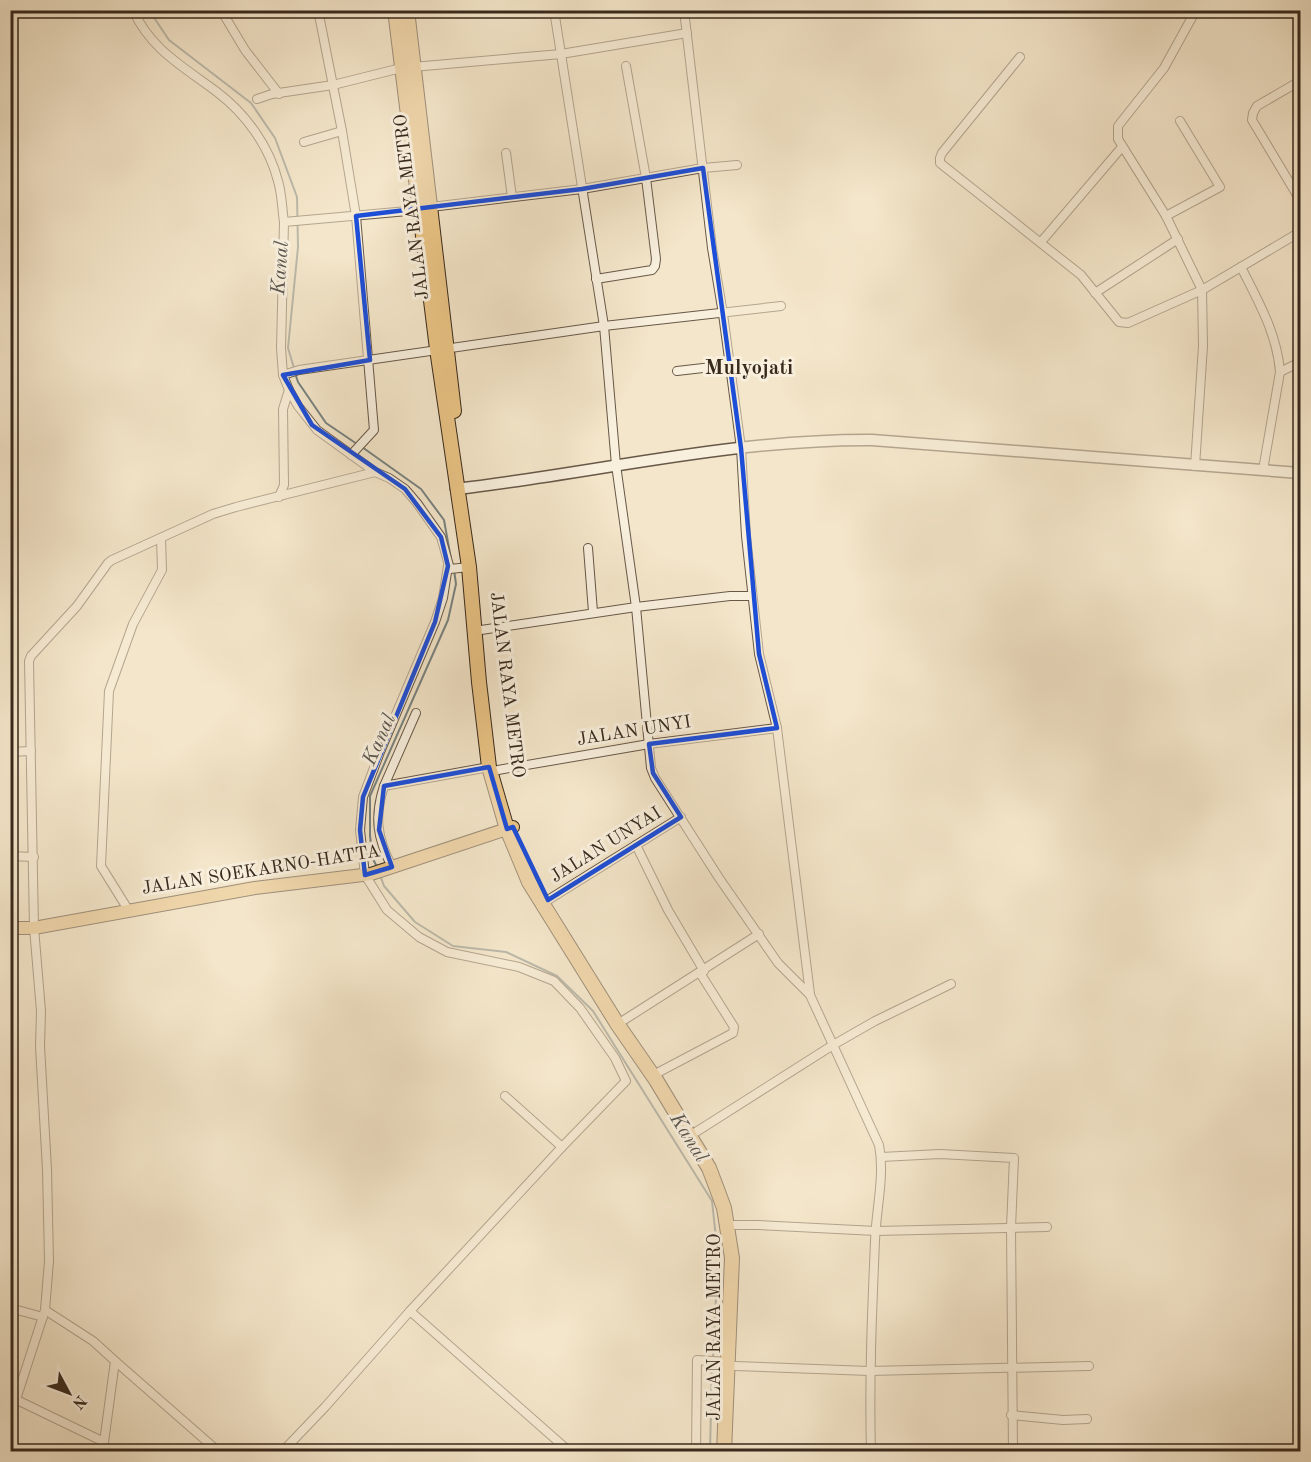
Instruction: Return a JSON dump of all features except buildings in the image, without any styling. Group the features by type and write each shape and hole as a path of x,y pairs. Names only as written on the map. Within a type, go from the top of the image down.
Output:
{"highway":[{"path":"395,10 407,68 460,488 479,682 494,769 510,828 529,882 618,1025 656,1080 713,1179 724,1208 732,1258 731,1364 724,1452"},
{"path":"407,10 407,68"},
{"name":"JALAN RAYA METRO","path":"460,488 481,630 494,769"},
{"name":"JALAN RAYA METRO","path":"510,828 537,882 659,1072 714,1162 724,1185 734,1226 737,1257 731,1364 732,1452"}],"main road":[{"name":"JALAN SOEKARNO-HATTA","path":"10,928 34,928 255,888 368,874 510,828"}],"street":[{"path":"133,10 140,25 153,42 235,108 254,130 267,151 278,181 286,222 281,314 289,390 312,425 327,438 352,453 375,472 405,489 441,537 450,568 435,622 373,767 363,797 360,830 368,874 387,910 419,937 447,952 519,967 554,981 580,1008 615,1058 626,1081 562,1147 282,1452"},
{"path":"221,10 245,50 279,94"},
{"path":"318,10 356,216 370,360 375,429 352,453"},
{"path":"554,10 604,326 616,465 636,607 653,773 778,963 810,995"},
{"path":"684,10 712,248 741,448 752,596 759,654 777,728 810,995 879,1145 881,1157 869,1371 871,1452"},
{"path":"1195,466 1203,346 1202,290 1166,216 1122,147 1117,133 1118,126 1164,68 1196,10"},
{"path":"257,99 407,68 561,54 687,33"},
{"path":"1020,57 942,153 940,160 942,165 1081,275 1116,319 1122,323 1128,323 1202,290 1300,232"},
{"path":"596,279 646,272 655,266 656,259 646,178 626,66"},
{"path":"1300,81 1257,106 1252,120 1300,200"},
{"path":"1166,216 1220,187 1180,121"},
{"path":"304,142 342,131"},
{"path":"1041,242 1122,147"},
{"path":"506,153 512,197"},
{"path":"286,222 582,189 703,168 737,165"},
{"path":"1095,293 1178,239"},
{"path":"1241,267 1272,332 1280,372 1263,470"},
{"path":"286,373 604,326 782,306"},
{"path":"1280,372 1300,362"},
{"path":"677,371 729,365"},
{"path":"279,497 284,485 283,409 289,390"},
{"path":"460,488 741,448 822,440 872,440 1195,466 1300,472"},
{"path":"10,1418 44,1313 49,1261 47,1170 40,1046 41,1011 34,928 29,661 33,652 77,606 108,563 236,507 375,472"},
{"path":"129,911 101,866 109,691 133,624 162,570 161,538"},
{"path":"588,548 593,612"},
{"path":"450,568 467,567"},
{"path":"481,630 524,625 593,612 730,596 752,596"},
{"path":"389,868 381,845 378,809 384,786 416,712"},
{"name":"JALAN UNYI","path":"384,786 649,744 777,728"},
{"path":"10,752 31,751"},
{"name":"JALAN UNYAI","path":"548,900 681,818"},
{"path":"636,845 668,910 734,1027 733,1033 659,1072"},
{"path":"10,856 34,857"},
{"path":"624,1020 759,934"},
{"path":"696,1132 833,1045 875,1021 951,984"},
{"path":"506,1096 562,1147"},
{"path":"881,1157 940,1154 1014,1158 1011,1227 1012,1452"},
{"path":"734,1226 759,1225 876,1231 1047,1227"},
{"path":"10,1308 44,1313 93,1341 219,1452"},
{"path":"410,1311 570,1452"},
{"path":"696,1452 697,1360 731,1364 869,1371 1089,1366"},
{"path":"102,1452 115,1361"},
{"path":"17,1400 104,1442"},
{"path":"1011,1415 1062,1420 1087,1419"}],"highlighted area":[{"path":"703,168 741,448 759,654 777,728 649,744 653,773 681,817 548,900 513,827 507,829 489,767 384,786 379,830 392,867 365,875 360,830 363,797 435,622 448,566 441,537 405,489 312,425 283,375 370,360 356,216 582,189"}],"waterway":[{"name":"Kanal","path":"149,10 169,40 251,103 275,138 297,197 298,247 288,348 294,368"},
{"name":"Kanal","path":"295,373 298,382 326,423 357,444"},
{"name":"Kanal","path":"362,447 421,489 444,520 451,559"},
{"name":"Kanal","path":"377,867 373,859 370,836 370,796 448,620 456,584 454,570"},
{"name":"Kanal","path":"380,875 384,886 415,922 453,946 506,952 557,976 593,1011 712,1201 718,1257 713,1358"},
{"name":"Kanal","path":"710,1452 712,1364"}],"district":[{"name":"Mulyojati","path":"749,368"}]}
